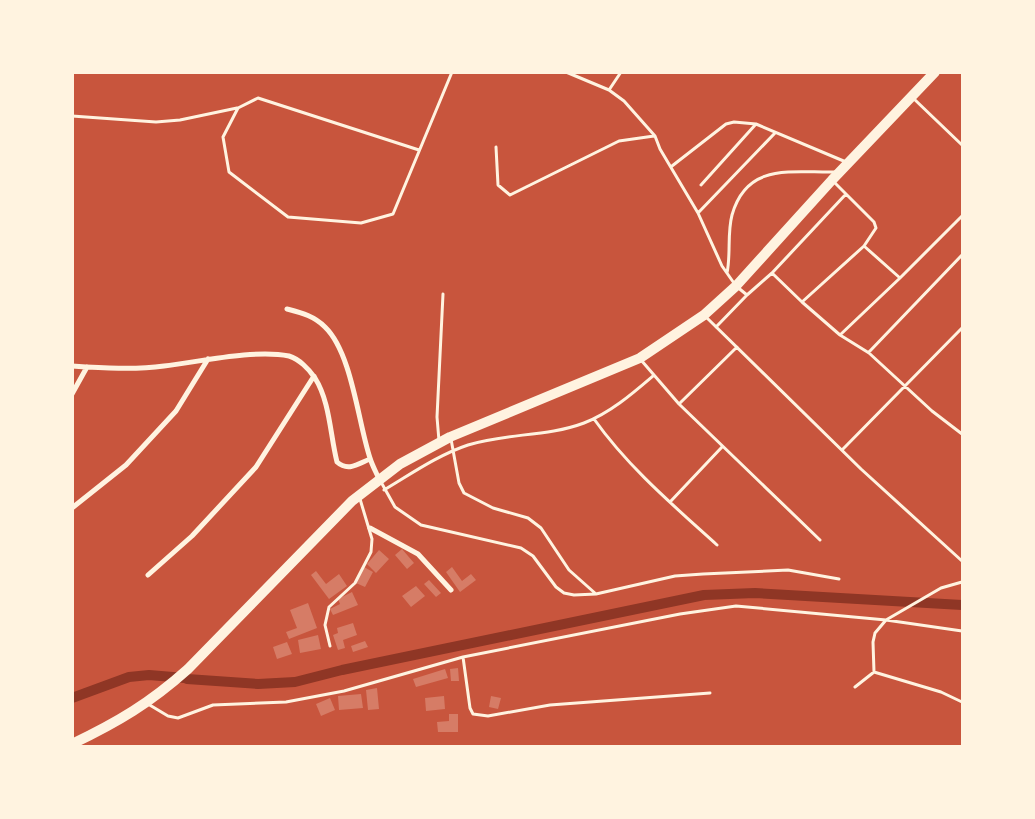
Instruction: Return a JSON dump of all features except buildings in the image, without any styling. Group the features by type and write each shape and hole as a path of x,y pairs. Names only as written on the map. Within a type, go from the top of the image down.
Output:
{"highway":[{"path":"72,744 110,726 160,694 188,669 359,496 400,464 450,437 640,358 704,315 736,286 832,180 913,98 935,72"}],"street":[{"path":"287,309 308,314 326,328 332,336 350,380 370,459 380,479"},
{"path":"72,366 162,366 208,359 276,354 291,357 301,363 314,376 325,400 337,462 342,467 349,468 370,459"},
{"path":"72,508 126,464 176,411 208,359"},
{"path":"72,394 87,367"},
{"path":"148,575 192,536 256,467 314,376"},
{"path":"370,528 418,554 450,590"}],"lane":[{"path":"238,108 222,137 229,172 288,217 361,223 393,214 452,72"},
{"path":"609,90 622,72"},
{"path":"568,73 609,90 630,107 655,136 660,149 672,166 698,213 727,273 736,286 747,295"},
{"path":"72,116 164,121 180,120 238,108 258,98 419,150"},
{"path":"913,98 962,145"},
{"path":"672,166 726,124 734,122 756,124 848,163"},
{"path":"701,185 756,124"},
{"path":"698,213 775,133"},
{"path":"496,147 498,185 510,195 619,142 655,136"},
{"path":"727,273 732,216 742,192 753,181 770,173 841,172"},
{"path":"802,302 864,246 876,225 832,180"},
{"path":"716,327 747,295 772,274 846,194"},
{"path":"840,335 962,216"},
{"path":"864,246 900,278"},
{"path":"869,352 962,255"},
{"path":"772,274 840,335 869,352 941,420 962,434"},
{"path":"439,443 438,417 443,294"},
{"path":"704,315 843,449 861,469 962,561"},
{"path":"843,449 962,328"},
{"path":"679,404 736,346"},
{"path":"640,358 653,376 679,404 820,540"},
{"path":"384,490 453,450 470,444 574,426 594,419 623,401 653,376"},
{"path":"594,419 607,437 670,502 717,544"},
{"path":"450,437 459,483 464,493 493,508 528,518 541,528 569,570 596,594"},
{"path":"670,502 722,447"},
{"path":"380,479 384,490 395,507 421,525 520,548 533,556 556,587 564,593 574,595 596,594 667,578 703,574 788,570 839,579"},
{"path":"330,646 325,625 326,615 334,600 355,583 371,552 372,539 370,528 359,496"},
{"path":"874,672 873,642 875,633 886,620 941,588 962,582"},
{"path":"148,703 168,716 178,718 213,705 286,702 344,690 463,657 680,614 736,606 886,620 962,630"},
{"path":"463,657 470,708 473,714 479,716 550,705 710,693"},
{"path":"854,687 874,672"},
{"path":"874,672 932,689 962,702"}],"waterway":[{"path":"187,679 258,684 295,682 342,670 704,595 755,593 962,605"},
{"path":"72,698 129,677 149,675 185,678"}]}
